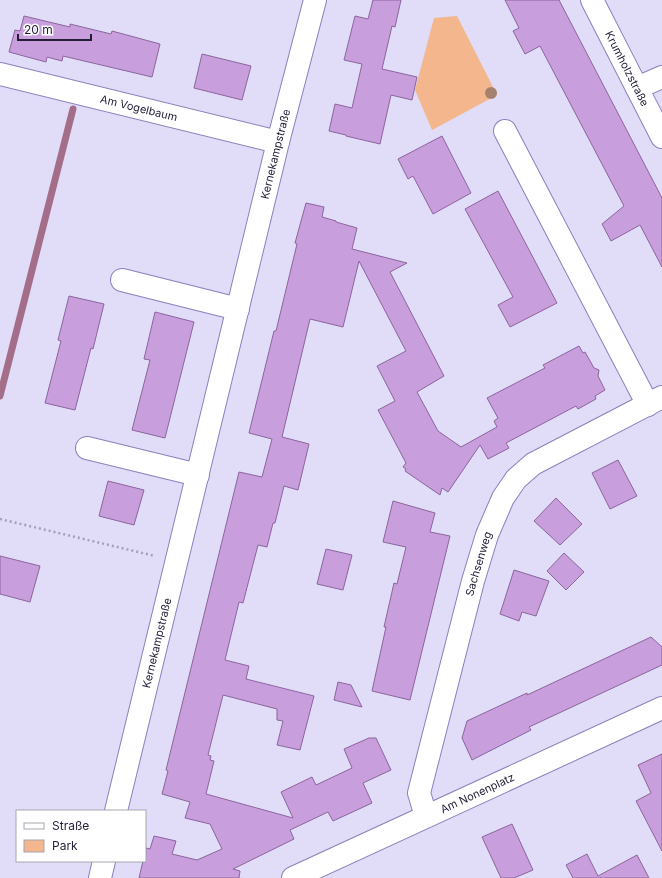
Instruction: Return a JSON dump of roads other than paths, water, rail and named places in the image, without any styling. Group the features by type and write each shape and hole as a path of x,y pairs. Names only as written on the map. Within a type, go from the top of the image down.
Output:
{"street":[{"name":"Kernekampstraße","path":"116,810 278,142 315,0"},
{"name":"Krumholzstraße","path":"592,0 662,137"},
{"name":"Am Vogelbaum","path":"0,74 278,142"},
{"path":"637,88 662,77"},
{"path":"505,130 655,401"},
{"path":"122,280 238,309"},
{"name":"Sachsenweg","path":"426,816 419,793 473,581 487,536 503,498 516,479 533,464 655,401"},
{"path":"87,448 198,475"},
{"name":"Am Nonenplatz","path":"294,878 662,708"},
{"path":"100,878 104,862"}],"waterway":[{"path":"0,396 73,109"}]}
